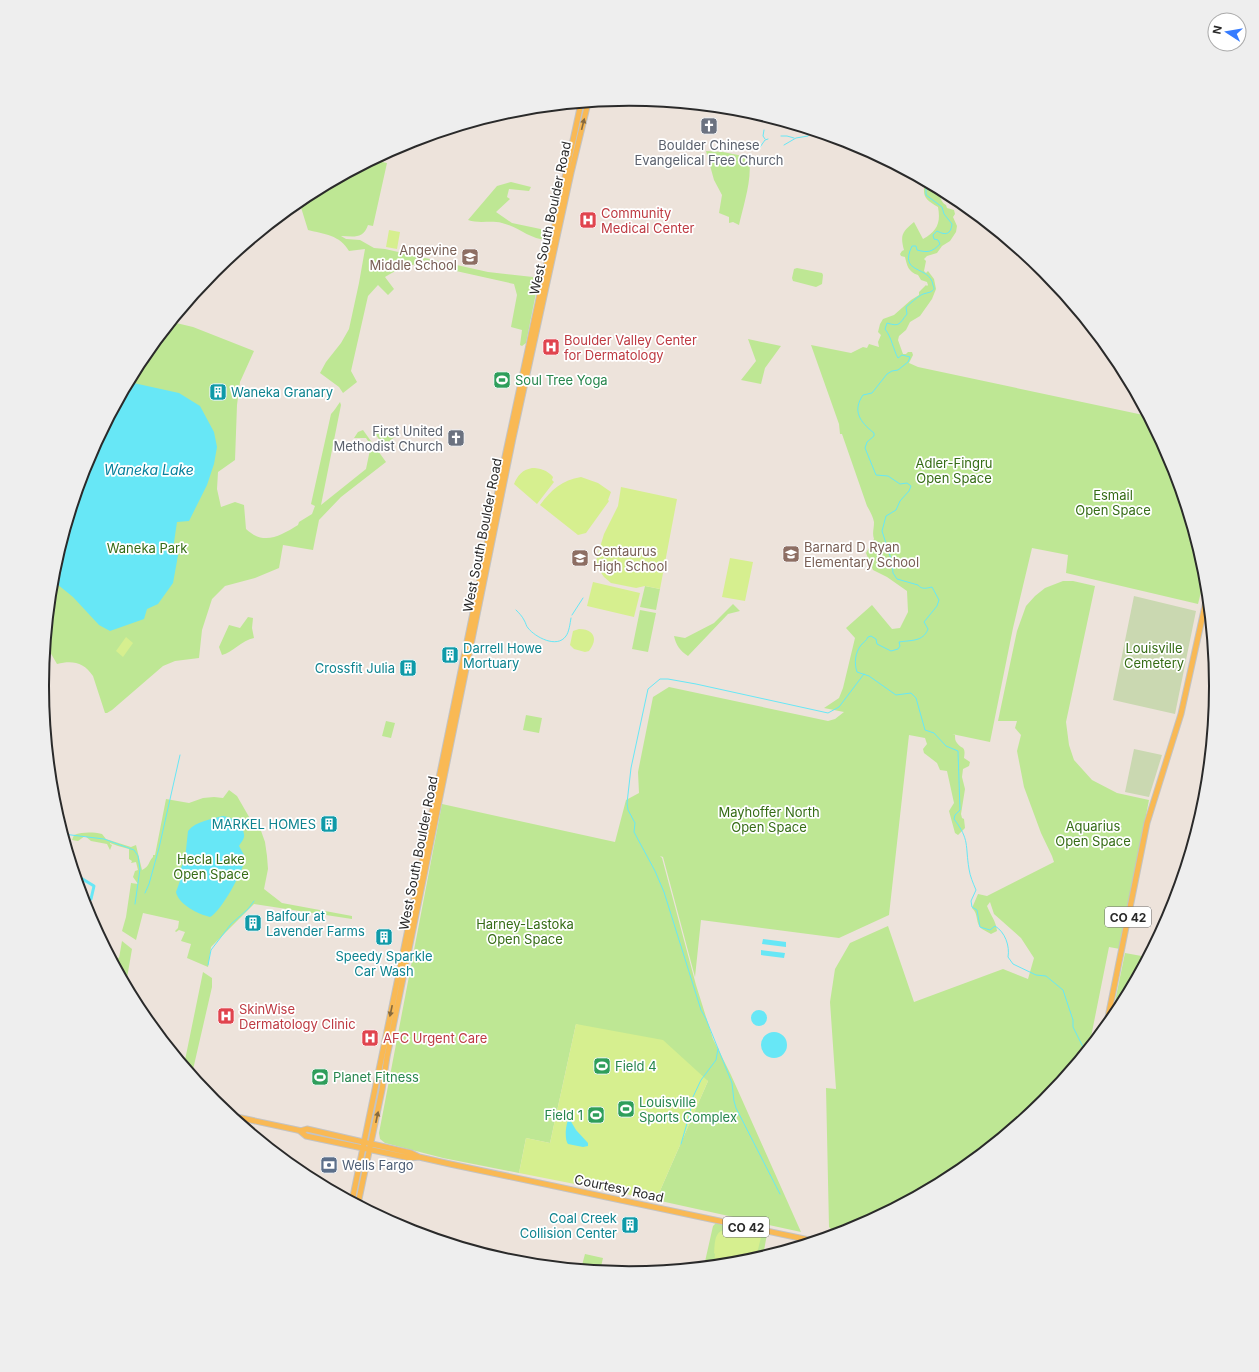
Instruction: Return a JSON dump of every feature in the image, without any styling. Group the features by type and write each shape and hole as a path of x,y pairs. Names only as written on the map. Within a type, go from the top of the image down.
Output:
{"main road":[{"name":"West South Boulder Road","path":"402,973 513,438 587,107"},
{"name":"West South Boulder Road","path":"402,973 506,452 580,108"},
{"name":"CO 42","path":"1109,1013 1147,823 1181,714 1204,607"},
{"path":"353,1196 402,973"},
{"path":"359,1200 370,1150 402,973"},
{"name":"Courtesy Road","path":"243,1118 310,1133 314,1131 371,1143 411,1153 419,1157 806,1239"},
{"path":"354,1140 367,1130"},
{"name":"Courtesy Road","path":"300,1131 306,1136 370,1150 410,1158 419,1157"},
{"path":"352,1146 360,1159"}],"green space":[{"path":"706,151 723,152 748,157 750,164 749,181 739,225 733,222 729,223 729,217 719,213 722,195 714,180"},
{"path":"381,162 387,163 373,226 368,225 363,233 357,236 341,236 346,239 360,240 374,248 385,249 488,272 533,277 537,288 526,343 522,346 520,345 522,330 511,327 517,295 514,284 420,263 411,265 385,277 394,289 388,295 378,285 368,296 351,371 357,382 343,393 339,387 320,373 349,329 365,249 349,251 336,238 308,230 301,207 339,183 373,165"},
{"path":"511,182 531,187 529,191 509,189 507,197 510,199 496,212 512,223 550,231 549,239 541,239 529,235 514,227 502,223 476,222 468,220 497,186"},
{"path":"925,186 941,196 947,208 954,210 955,214 953,217 957,226 956,232 950,241 942,246 937,253 927,256 924,259 926,261 924,271 926,273 928,271 934,279 936,289 932,299 920,316 910,322 906,330 899,336 898,340 903,354 912,352 913,355 909,363 918,367 1142,415 1166,464 1179,499 1190,536 1202,589 1198,604 1066,573 1068,555 1032,548 1013,628 990,742 952,734 955,735 956,742 964,749 964,758 970,762 969,766 963,769 962,777 965,789 961,814 962,818 964,819 965,828 958,835 955,833 949,811 954,803 947,771 940,770 937,763 924,753 923,749 927,744 925,738 909,735 889,915 839,938 701,920 695,977 663,857 660,856 662,858 696,985 713,1039 731,1075 801,1232 656,1200 708,1081 576,1024 550,1143 526,1138 519,1173 443,1158 385,1143 380,1139 379,1133 442,804 615,842 626,800 639,793 638,772 653,697 669,687 828,721 835,719 844,712 824,708 839,698 843,688 855,638 846,628 872,605 892,629 900,628 908,612 907,591 887,577 873,570 866,553 874,539 874,520 867,506 842,434 840,434 839,424 811,345 851,353 863,347 867,348 869,344 879,347 878,342 881,335 878,332 883,319 894,315 919,295 919,292 926,285 928,285 927,282 921,280 918,275 910,270 905,257 901,256 900,254 904,250 902,241 903,234 914,222 923,239 932,233 937,226 939,218 938,207 927,199 924,191"},
{"path":"389,230 400,232 397,249 386,247"},
{"path":"797,268 822,273 822,284 816,287 793,281 792,278 794,269"},
{"name":"Waneka Park","path":"177,323 193,327 254,351 240,382 237,405 235,460 218,472 217,489 221,507 235,502 244,505 246,529 253,534 266,538 278,536 298,525 299,522 312,514 315,506 311,504 331,414 340,402 341,405 321,505 366,469 371,445 366,438 354,438 358,432 363,430 386,462 341,497 319,520 313,550 283,545 279,568 255,578 225,586 212,599 202,630 199,658 175,661 163,666 107,713 105,713 93,676 86,668 73,662 57,664 50,652 54,610 60,573 80,499 93,464 109,429 127,396 147,363"},
{"path":"748,339 781,346 765,368 761,384 741,380 756,361"},
{"path":"373,431 397,435 384,446"},
{"path":"532,468 546,471 553,477 552,480 554,482 537,504 514,484 521,473"},
{"path":"581,477 598,483 611,492 609,501 586,533 578,535 540,505 558,486 574,478"},
{"path":"621,487 677,499 660,589 645,586 636,588 611,583 604,577 595,564 604,534 618,506"},
{"path":"730,558 753,562 745,601 722,597"},
{"name":"Aquarius Open Space","path":"1063,581 1073,581 1095,586 1066,722 1069,745 1074,760 1092,780 1117,793 1149,800 1120,949 1109,947 1091,1038 1066,1069 1040,1096 983,1147 920,1189 886,1207 832,1230 829,1227 826,1088 836,1089 830,1002 835,969 850,943 888,926 914,1002 1003,969 1028,979 1034,958 1021,938 994,914 990,902 987,906 997,931 991,934 980,927 976,913 972,908 978,894 987,896 1054,862 1041,833 1024,787 1017,751 1021,735 1015,728 1017,721 998,721 1017,631 1026,606 1045,588"},
{"path":"593,582 640,593 634,617 587,606"},
{"path":"645,586 660,589 656,610 640,607"},
{"name":"Louisville Cemetery","path":"1134,596 1196,611 1175,714 1113,700"},
{"path":"733,604 740,611 728,614 688,656 681,650 677,645 674,636 685,638 714,623"},
{"path":"640,610 656,613 648,652 632,649"},
{"path":"248,617 253,618 252,628 254,638 245,641 230,652 222,655 219,647 229,625 240,628"},
{"path":"584,629 592,633 594,639 592,647 589,651 585,652 574,649 570,645 573,631"},
{"path":"126,637 133,643 123,657 116,651"},
{"path":"526,715 542,718 539,733 523,730"},
{"path":"386,721 395,723 391,738 382,736"},
{"path":"1134,749 1162,755 1149,797 1125,792"},
{"name":"Hecla Lake Open Space","path":"229,790 237,796 252,822 260,828 265,842 268,869 264,889 282,903 352,916 352,919 254,904 211,947 208,967 187,958 191,944 181,941 185,932 179,930 176,932 175,931 178,928 179,921 143,913 136,940 122,931 126,917 131,883 138,884 133,877 135,871 138,870 136,862 131,863 132,861 129,859 129,849 110,843 112,845 110,850 107,844 91,841 85,836 78,841 72,840 74,835 95,833 102,834 106,839 131,847 136,845 142,870 148,865 153,855 155,855 166,799 189,803 203,798 223,798"},
{"path":"122,941 132,949 127,976 117,958 119,958"},
{"path":"1125,953 1143,956 1132,976 1114,1005"},
{"path":"203,972 212,978 212,987 193,1069 185,1059"},
{"name":"Louisville Sports Complex","path":"576,1024 663,1040 708,1081 656,1200 519,1173 526,1138 550,1143"},
{"path":"716,1223 767,1234 764,1250 705,1262 713,1226"},
{"path":"721,1231 761,1237 757,1252 714,1260 715,1240"},
{"path":"585,1254 603,1258 601,1265 582,1264"}],"water":[{"name":"Waneka Lake","path":"135,383 179,393 200,406 214,432 217,447 214,464 207,485 189,521 177,522 173,549 179,550 173,583 158,604 147,609 144,619 110,631 99,625 73,597 58,585 60,573 80,499 93,464 109,429"},
{"path":"223,816 233,819 242,827 244,836 239,846 245,859 231,891 220,908 210,917 200,914 185,905 178,897 176,892 181,878 181,868 185,859 188,831 195,825 209,819"},
{"path":"763,939 786,942 786,947 762,944"},
{"path":"761,950 785,953 784,958 761,955"},
{"path":"759,1010 765,1012 767,1018 765,1024 759,1026 753,1024 751,1018 753,1012"},
{"path":"774,1032 784,1035 787,1045 784,1055 774,1058 764,1055 761,1045 764,1035"},
{"path":"569,1118 576,1130 588,1143 588,1146 583,1147 568,1144 566,1139 566,1131"}],"waterway":[{"path":"764,130 763,136 765,139"},
{"path":"784,145 796,138 808,136 809,134"},
{"path":"781,136 794,138"},
{"path":"758,150 765,140 768,139"},
{"path":"926,187 926,195 942,207 944,214 952,224 948,233 945,234 937,231 933,235 934,239 938,240 940,244 935,249 927,252 917,250 916,246 912,246 909,255 909,262 912,266 931,279 934,289 931,292 921,295 906,307 907,314 899,324 894,325 887,323 885,329 898,358 902,355 910,357 908,362 898,370 887,374 872,393 863,395 858,406 858,411 861,420 874,433 874,436 867,442 865,448 876,475 888,476 900,484 907,483 911,486 909,491 900,501 896,510 886,516 882,531 892,562 893,573 897,579 923,588 932,587 939,600 937,606 924,622 928,629 923,636 916,640 899,642 900,646 898,649 891,651 877,644 876,639 871,636 868,637 857,651 855,662 856,669 857,672 869,676 896,695 911,693 916,698 925,730 934,733 946,746 958,751 960,810 955,815 954,819 963,832 965,838 969,872 976,890 971,901 972,907 977,910 980,927 990,930 995,926 999,929 1006,940 1008,957 1013,964 1036,975 1046,976 1063,990 1073,1020 1073,1027 1083,1047"},
{"path":"572,615 583,598"},
{"path":"516,610 531,631 541,638 552,642 562,640 566,636 569,630 571,618"},
{"path":"780,1194 736,1108 732,1083 701,1010 664,892 655,871 634,832 635,823 628,810 627,803 631,768 648,689 660,679 696,684 828,713 839,707 864,674"},
{"path":"145,893 159,848 180,755"},
{"path":"69,835 104,839 134,850 138,856 140,869 135,904"},
{"path":"82,879 94,886 91,899"},
{"path":"208,965 211,950 231,924 248,909 254,901"},
{"path":"681,1144 690,1113 692,1099 701,1080 716,1060 718,1049"}],"place":[{"name":"Boulder Chinese Evangelical Free Church","path":"709,126"},
{"name":"Community Medical Center","path":"588,220"},
{"name":"Angevine Middle School","path":"470,257"},
{"name":"Boulder Valley Center for Dermatology","path":"551,347"},
{"name":"Soul Tree Yoga","path":"502,380"},
{"name":"Waneka Granary","path":"218,392"},
{"name":"First United Methodist Church","path":"456,438"},
{"name":"Barnard D Ryan Elementary School","path":"791,554"},
{"name":"Centaurus High School","path":"580,558"},
{"name":"Darrell Howe Mortuary","path":"450,655"},
{"name":"Crossfit Julia","path":"408,668"},
{"name":"MARKEL HOMES","path":"329,824"},
{"name":"Balfour at Lavender Farms","path":"253,923"},
{"name":"Speedy Sparkle Car Wash","path":"384,937"},
{"name":"SkinWise Dermatology Clinic","path":"226,1016"},
{"name":"AFC Urgent Care","path":"370,1038"},
{"name":"Field 4","path":"602,1066"},
{"name":"Planet Fitness","path":"320,1077"},
{"name":"Louisville Sports Complex","path":"626,1109"},
{"name":"Field 1","path":"596,1115"},
{"name":"Wells Fargo","path":"329,1165"},
{"name":"Coal Creek Collision Center","path":"630,1225"}],"park label":[{"name":"Adler-Fingru Open Space","path":"954,470"},
{"name":"Esmail Open Space","path":"1113,502"},
{"name":"Mayhoffer North Open Space","path":"769,820"},
{"name":"Harney-Lastoka Open Space","path":"525,932"}]}
